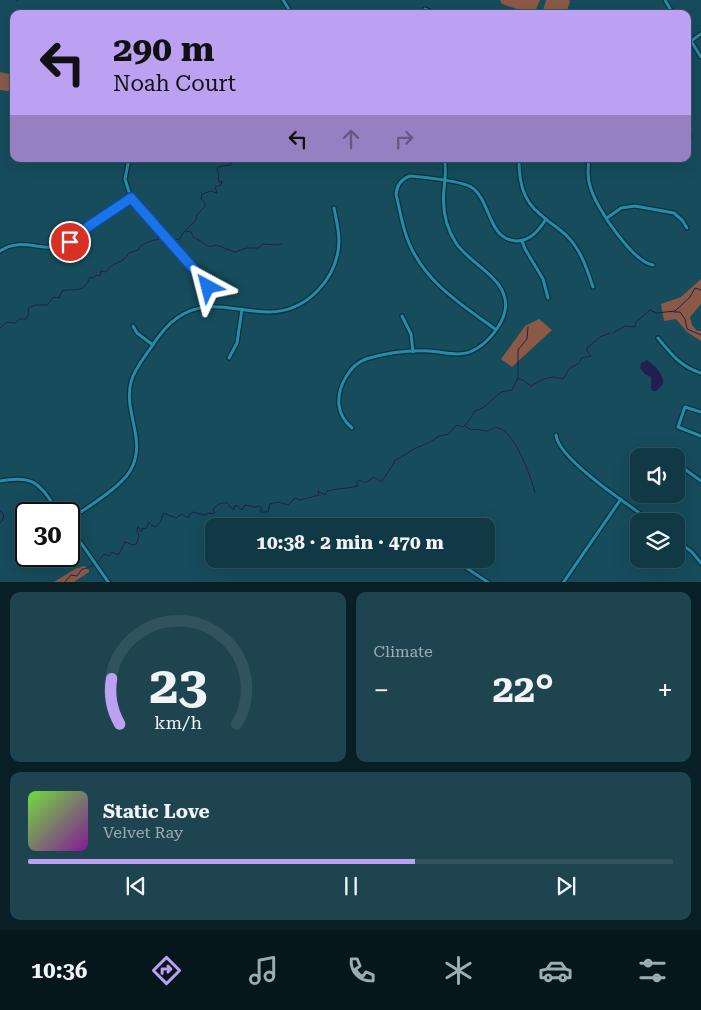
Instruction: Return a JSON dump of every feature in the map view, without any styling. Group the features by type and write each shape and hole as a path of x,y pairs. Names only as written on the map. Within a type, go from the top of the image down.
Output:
{"street":[{"path":"691,44 701,57"},
{"path":"128,162 125,179 131,198 204,282 210,293 211,306"},
{"path":"352,428 345,422 339,404 343,384 355,366 365,360 397,353 471,352 486,341 501,321 505,309 504,294 498,283 468,259 452,237 445,220 445,162"},
{"path":"519,162 519,174 524,193 532,207 568,237 578,250 593,287"},
{"path":"589,162 590,188 607,218 634,254 645,263 653,265"},
{"path":"495,329 444,291 430,277 416,258 409,244 400,214 396,194 400,183 404,178 415,177 472,187 479,195 491,221 498,231 508,238 522,241 536,233 546,219"},
{"path":"0,251 18,244 51,247 66,244 73,241 89,226 131,198"},
{"path":"607,218 620,208 636,206 674,213 687,228"},
{"path":"80,512 119,484 132,468 138,443 130,402 130,386 135,371 166,327 177,317 190,311 211,306 269,312 303,303 317,292 328,279 337,256 339,235 334,208"},
{"path":"522,241 543,278 548,298"},
{"path":"230,358 237,343 242,310"},
{"path":"402,316 411,334 413,352"},
{"path":"132,326 137,333 152,345"},
{"path":"658,338 678,362 701,373"},
{"path":"701,412 685,407 678,427 701,436"},
{"path":"556,435 559,445 570,458 640,513"},
{"path":"685,469 701,481"},
{"path":"0,481 21,478 32,481 43,490 52,502"},
{"path":"563,582 621,499"},
{"path":"80,542 109,582"},
{"path":"685,547 701,563"},
{"path":"466,568 489,582"}],"shaded area":[{"path":"500,0 540,0 536,10 520,10 502,4"},
{"path":"546,0 570,1 567,10 543,10"},
{"path":"0,72 10,74 10,91 0,90"},
{"path":"701,279 701,304 690,317 692,325 697,331 701,331 701,341 687,332 676,319 664,321 661,304 681,297"},
{"path":"539,319 552,330 512,367 501,359 525,326"},
{"path":"647,360 656,368 663,380 663,384 656,391 653,391 651,388 651,377 640,368 641,363"},
{"path":"84,566 89,572 74,582 54,582 75,569"}],"waterway":[{"path":"173,240 180,239 205,206 201,199 202,194 211,191 217,193 215,187 221,185 222,181 220,182 218,179 217,168 231,165 231,163 227,162"},
{"path":"186,231 191,232 194,238 207,246 216,245 235,252 247,248 258,248 263,244 281,244"},
{"path":"0,328 7,322 15,323 20,319 26,319 29,314 28,308 35,305 47,305 54,297 59,298 62,291 82,288 90,277 100,276 101,271 106,272 129,253 138,250 150,241 159,239"},
{"path":"613,333 625,326 635,327 636,322 650,310 657,313 675,311 690,297 695,288 701,290"},
{"path":"674,312 680,312 685,319 687,329 701,335"},
{"path":"518,377 518,350 527,339 528,327"},
{"path":"65,582 71,575 77,576 82,569 89,568 95,564 104,554 109,556 112,552 119,554 125,542 133,545 136,544 139,537 138,527 142,532 142,528 146,529 149,522 152,526 156,527 161,521 163,513 176,518 182,514 188,518 193,512 205,515 213,514 215,513 213,510 221,503 227,503 233,510 236,505 242,510 245,505 259,506 262,508 260,512 268,512 270,504 278,502 288,505 295,498 300,500 319,495 318,491 325,495 327,491 358,486 356,483 359,480 365,483 374,477 381,482 395,460 439,436 449,434 456,425 463,427 475,411 484,407 501,392 512,390 518,378 531,386 552,377 563,379 570,368 579,363 582,358 591,356 587,348 600,337 610,333"},
{"path":"465,426 471,430 487,431 498,428 505,432 516,446 535,492"},
{"path":"0,511 4,515 0,523"}],"route":[{"path":"70,242 89,226 131,198 208,287"}]}
